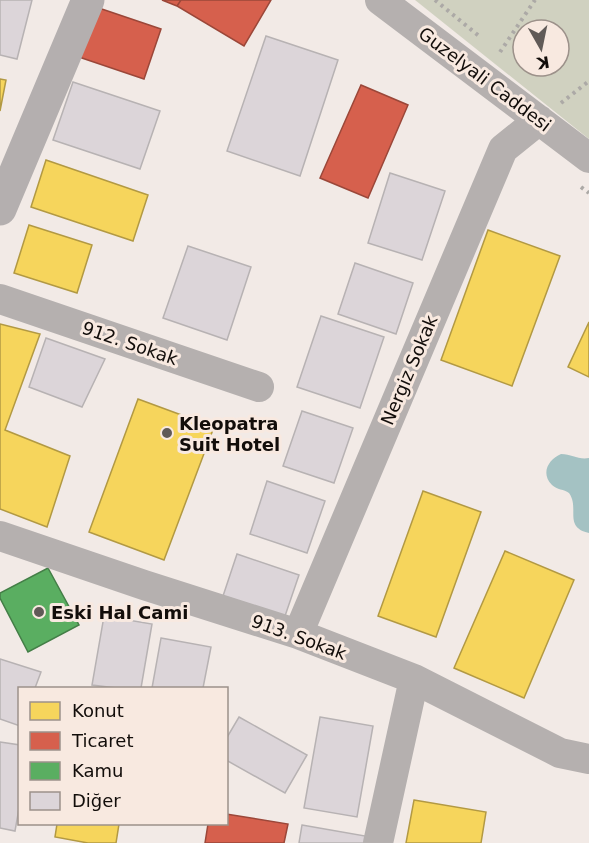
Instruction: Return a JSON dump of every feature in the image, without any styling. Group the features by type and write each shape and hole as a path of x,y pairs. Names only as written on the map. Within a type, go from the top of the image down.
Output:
{"street":[{"path":"1,205 88,0"},
{"name":"Guzelyali Caddesi","path":"381,0 589,158"},
{"name":"Nergiz Sokak","path":"298,634 503,149 539,120"},
{"name":"912. Sokak","path":"0,299 259,387"},
{"name":"913. Sokak","path":"0,536 298,634 414,679 560,753 589,759"},
{"path":"378,843 414,679"}],"path":[{"path":"500,52 535,0"}],"green space":[{"path":"415,0 589,0 589,139 513,78 571,78 571,18 511,18 511,77"}],"water":[{"path":"561,454 589,458 589,533 581,530 574,522 572,499 569,493 554,487 548,480 546,471 550,463"}],"building: Konut":[{"path":"0,79 6,80 0,111"},
{"path":"46,160 148,195 133,241 31,207"},
{"path":"29,225 92,245 77,293 14,273"},
{"path":"488,230 560,256 512,386 441,360"},
{"path":"589,322 589,377 568,367"},
{"path":"0,324 40,334 5,430 70,456 47,527 0,509"},
{"path":"138,399 214,427 164,560 89,532"},
{"path":"423,491 481,512 436,637 378,616"},
{"path":"505,551 574,580 524,698 454,668"},
{"path":"414,800 486,812 481,843 406,843"},
{"path":"57,825 119,825 116,843 88,843 55,837"}],"building: Ticaret":[{"path":"162,0 181,0 177,6"},
{"path":"181,0 271,0 244,46 177,6"},
{"path":"84,3 161,29 144,79 67,53"},
{"path":"361,85 408,105 368,198 320,178"},
{"path":"228,814 288,824 284,843 205,843 208,825 228,825"}],"building: Kamu":[{"name":"Eski Hal Cami","path":"48,568 79,625 28,652 0,598 0,593"}],"building: Diğer":[{"path":"0,0 32,0 17,59 0,55"},
{"path":"266,36 338,60 300,176 227,151"},
{"path":"73,82 160,111 140,169 53,140"},
{"path":"390,173 445,191 422,260 368,243"},
{"path":"188,246 251,267 227,340 163,318"},
{"path":"355,263 413,283 396,334 338,314"},
{"path":"321,316 384,337 360,408 297,387"},
{"path":"46,338 105,359 82,407 29,387"},
{"path":"302,411 353,428 334,483 283,466"},
{"path":"267,481 325,501 307,553 250,534"},
{"path":"237,554 299,575 285,616 223,596"},
{"path":"104,616 152,624 141,687 92,685"},
{"path":"161,638 211,647 203,687 152,687"},
{"path":"0,659 41,672 35,687 18,687 18,725 0,719"},
{"path":"239,717 307,755 285,793 228,761 228,736"},
{"path":"320,717 373,726 357,817 304,808"},
{"path":"0,742 18,745 18,814 15,831 0,828"},
{"path":"302,825 371,837 370,843 299,843"}],"place":[{"name":"Kleopatra Suit Hotel","path":"167,433"},
{"name":"Eski Hal Cami","path":"39,612"}]}
